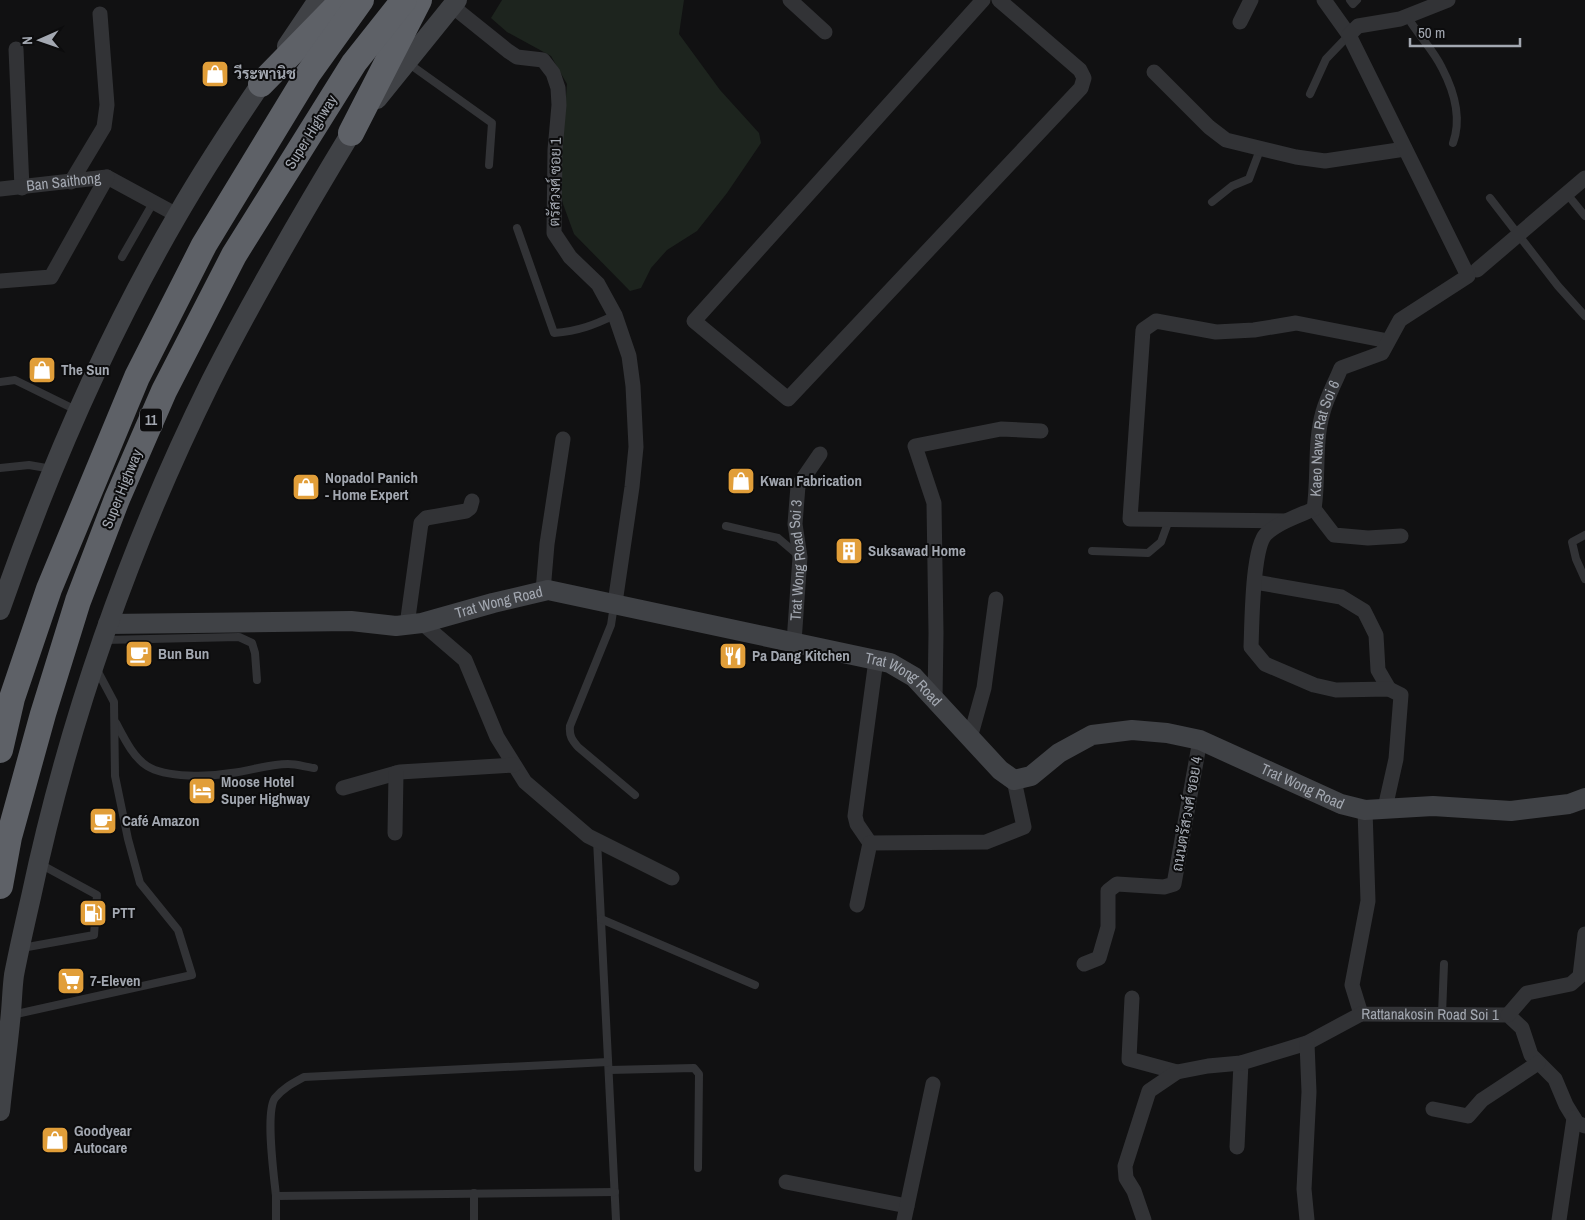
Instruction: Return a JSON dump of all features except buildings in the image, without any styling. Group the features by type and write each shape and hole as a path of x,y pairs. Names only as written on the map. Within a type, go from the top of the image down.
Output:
{"highway":[{"path":"261,84 343,0"},
{"name":"Super Highway","path":"0,750 12,698 49,589 137,377 204,245 308,74 361,0"},
{"name":"Super Highway","path":"0,886 10,837 43,714 78,600 117,499 164,391 234,255 354,64 404,0"},
{"path":"351,133 419,0"}],"main road":[{"path":"0,610 53,469 126,310 177,215 261,84 318,0"},
{"path":"0,1100 5,1008 8,990 14,976 38,863 72,731 93,664 144,530 211,381 290,235 351,133 454,3"},
{"name":"Trat Wong Road","path":"105,632 351,621 396,626 414,624 548,590 890,663 914,677 1000,770 1014,780 1031,776 1059,753 1092,735 1132,730 1166,733 1200,740 1341,804 1364,810 1433,806 1511,811 1569,804 1585,798"}],"street":[{"path":"790,0 825,32"},
{"path":"982,0 694,321 788,399 1081,88 1084,78 1080,70 998,0"},
{"path":"1240,22 1252,0"},
{"name":"Kaeo Nawa Rat Soi 6","path":"1324,0 1349,35 1468,276 1400,320 1382,353 1341,368 1322,413 1314,509 1285,522 1265,535 1258,555 1251,647 1266,664 1314,685 1336,690 1389,689"},
{"path":"1349,35 1358,26 1400,19 1448,0"},
{"name":"ตรัสวงศ์ ซอย 1","path":"454,3 517,57 543,60 554,74 558,88 554,234 570,257 598,284 615,315 629,356 635,401 636,447 615,603"},
{"path":"71,182 104,127 107,105 100,14"},
{"path":"16,50 22,188"},
{"path":"1154,72 1220,137 1296,157 1325,161 1405,149"},
{"path":"0,282 51,277 107,178"},
{"name":"Ban Saithong","path":"0,190 107,178 177,215"},
{"path":"1477,270 1585,178"},
{"path":"1285,522 1130,519 1143,330 1156,321 1216,332 1254,330 1296,323 1388,341"},
{"path":"935,700 934,503 924,478 916,446 1001,429 1041,431"},
{"path":"543,591 547,544 563,438"},
{"name":"Trat Wong Road Soi 3","path":"794,642 800,557 795,524 798,486 820,454"},
{"path":"472,501 470,508 466,511 426,518 422,523 414,624 465,660 497,737 526,782 588,836 672,878"},
{"path":"1314,509 1334,535 1368,538 1401,536"},
{"path":"1255,582 1340,597 1364,611 1376,635 1378,670 1389,689 1401,695 1396,759 1385,808"},
{"path":"970,738 984,688 996,598"},
{"path":"857,905 870,843 857,824 855,816 876,660"},
{"name":"ถนนตรัสวงศ์ ซอย 4","path":"1084,964 1099,958 1108,927 1108,891 1117,884 1164,887 1174,884 1200,740"},
{"path":"343,788 396,773 514,765"},
{"path":"395,833 396,773"},
{"path":"870,843 986,842 1024,827 1014,780"},
{"name":"Rattanakosin Road Soi 1","path":"1364,810 1368,901 1352,985 1361,1014 1508,1015 1522,1028 1531,1055 1555,1079 1566,1105 1580,1122"},
{"path":"1508,1015 1527,993 1571,984 1580,976 1585,934"},
{"path":"1132,998 1129,1059 1177,1072"},
{"path":"1144,1220 1134,1191 1126,1178 1125,1166 1149,1091 1177,1072 1241,1062 1308,1042 1361,1014"},
{"path":"1307,1220 1304,1189 1309,1092 1308,1042"},
{"path":"1237,1147 1241,1062"},
{"path":"1433,1109 1468,1116 1482,1100 1538,1063"},
{"path":"786,1182 906,1213 933,1084"},
{"path":"1558,1220 1580,1122"}],"lane":[{"path":"1350,0 1352,4 1357,0"},
{"path":"1407,16 1416,32 1443,68 1458,117 1458,130 1453,143"},
{"path":"1310,94 1326,59 1349,35"},
{"path":"406,62 492,123 488,165"},
{"path":"1212,202 1232,186 1249,179 1261,147"},
{"path":"1567,194 1585,216"},
{"path":"1490,198 1558,286 1585,316"},
{"path":"122,257 153,203"},
{"path":"517,228 554,333 572,332 590,327 615,315"},
{"path":"0,382 16,380 78,411"},
{"path":"0,468 29,465 53,469"},
{"path":"1092,551 1148,552 1161,542 1169,520"},
{"path":"726,526 778,538 800,557"},
{"path":"1585,535 1572,542 1576,559 1585,579"},
{"path":"615,603 611,625 570,726 569,733 571,739 578,747 635,795"},
{"path":"105,632 239,637 252,643 255,653 257,680"},
{"path":"5,1008 192,975 178,930 140,883 128,839 116,776 114,702 93,664"},
{"path":"115,721 129,746 146,765 165,772 190,775 230,774 266,766 289,764 314,768"},
{"path":"597,840 616,1220"},
{"path":"20,949 94,935 97,895 38,863"},
{"path":"601,919 755,985"},
{"path":"1442,1014 1444,964"},
{"path":"276,1220 270,1119 274,1099 290,1084 304,1077 608,1066 694,1068 699,1074 698,1168"},
{"path":"276,1196 615,1192"},
{"path":"474,1194 474,1220"}],"shaded area":[{"path":"502,0 684,0 679,34 720,90 759,133 761,143 727,193 697,231 667,250 651,268 641,288 630,291 574,234 563,204 559,184 567,84 551,56 507,32 491,18"}],"place":[{"name":"วีระพานิช","path":"215,74"},
{"name":"The Sun","path":"42,370"},
{"name":"Kwan Fabrication","path":"741,481"},
{"name":"Nopadol Panich - Home Expert","path":"306,487"},
{"name":"Suksawad Home","path":"849,551"},
{"name":"Bun Bun","path":"139,654"},
{"name":"Pa Dang Kitchen","path":"733,656"},
{"name":"Moose Hotel Super Highway","path":"202,791"},
{"name":"Café Amazon","path":"103,821"},
{"name":"PTT","path":"93,913"},
{"name":"7-Eleven","path":"71,981"},
{"name":"Goodyear Autocare","path":"55,1140"}]}
